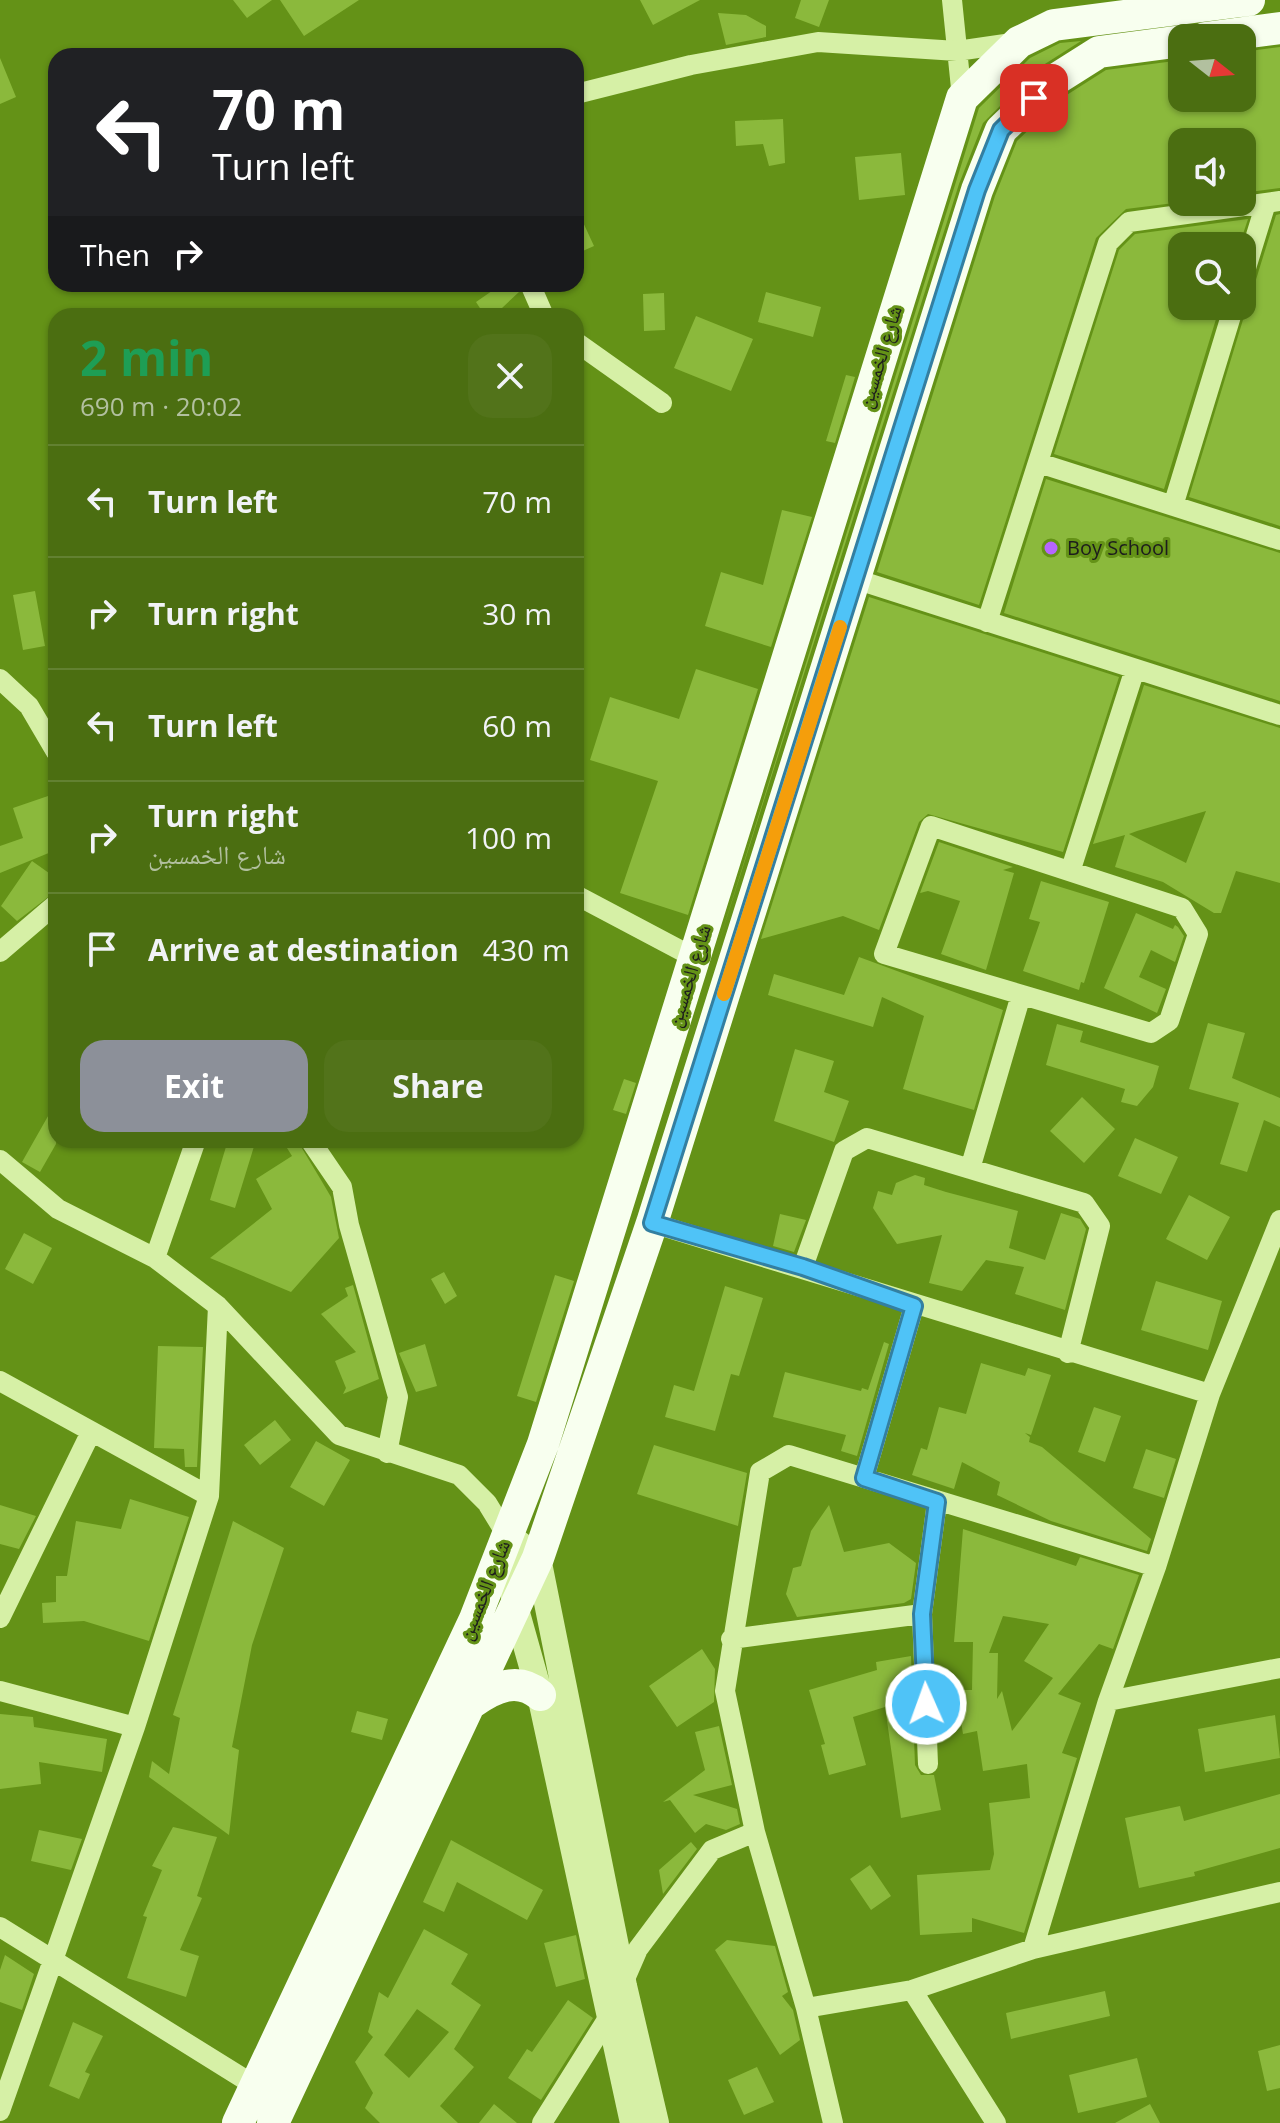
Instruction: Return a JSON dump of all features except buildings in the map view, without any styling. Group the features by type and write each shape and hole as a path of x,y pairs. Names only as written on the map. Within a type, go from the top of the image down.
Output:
{"main road":[{"name":"شارع الخمسين","path":"238,2123 475,1619 543,1444 962,98 1019,42 1054,25 1249,0"},
{"path":"1256,31 1280,28"},
{"name":"شارع الخمسين","path":"279,2112 538,1558 652,1223 977,190 1001,130 1050,83 1099,52 1168,43"},
{"path":"473,1702 502,1686 523,1686 540,1695"}],"street":[{"path":"952,0 962,98"},
{"path":"584,92 691,65 818,42 957,51 1019,42"},
{"path":"987,622 1108,243 1129,222 1273,202 1256,245"},
{"path":"1173,506 1230,320"},
{"path":"584,348 662,403"},
{"path":"1039,463 1280,540"},
{"path":"855,579 1280,715"},
{"path":"1071,869 1135,669"},
{"path":"0,679 29,706 48,738"},
{"path":"931,826 1071,869 1182,908 1198,934 1169,1021 1151,1033 1021,995 884,954 931,826"},
{"path":"584,899 695,958"},
{"path":"0,952 48,911"},
{"path":"970,1169 1021,995"},
{"path":"803,1267 844,1151 867,1138 1084,1203 1100,1226 1068,1353"},
{"path":"155,1258 193,1148"},
{"path":"315,1148 342,1187 349,1225 398,1397 387,1453"},
{"path":"0,1160 58,1209 155,1258 218,1306 339,1435 459,1475 487,1503 506,1534 538,1558 624,1986 656,2123"},
{"path":"1033,1949 1108,1701 1156,1567 1210,1394 1280,1220"},
{"path":"652,1223 803,1267 914,1306 1210,1394"},
{"path":"0,2111 135,1727 209,1496 218,1306"},
{"path":"864,1478 914,1306"},
{"path":"0,1381 209,1496"},
{"path":"0,1618 91,1432"},
{"path":"833,2123 806,2008 755,1832 725,1691 760,1472 789,1455 1156,1567"},
{"path":"928,1764 922,1614 937,1502"},
{"path":"506,1534 515,1606 540,1695 633,2123"},
{"path":"731,1639 922,1614"},
{"path":"1108,1701 1280,1668"},
{"path":"0,1691 135,1727"},
{"path":"542,2123 608,2018 638,1949 712,1850 755,1832"},
{"path":"806,2008 912,1990 1033,1949 1280,1892"},
{"path":"0,1927 254,2088 279,2112"},
{"path":"912,1990 996,2123"}],"slow traffic":[{"path":"724,994 840,627"}],"place":[{"name":"Boy School","path":"1051,548"}],"route":[{"path":"926,1704 922,1614 937,1502 864,1478 914,1306 803,1267 652,1223 977,190 1001,130 1034,98"}]}
